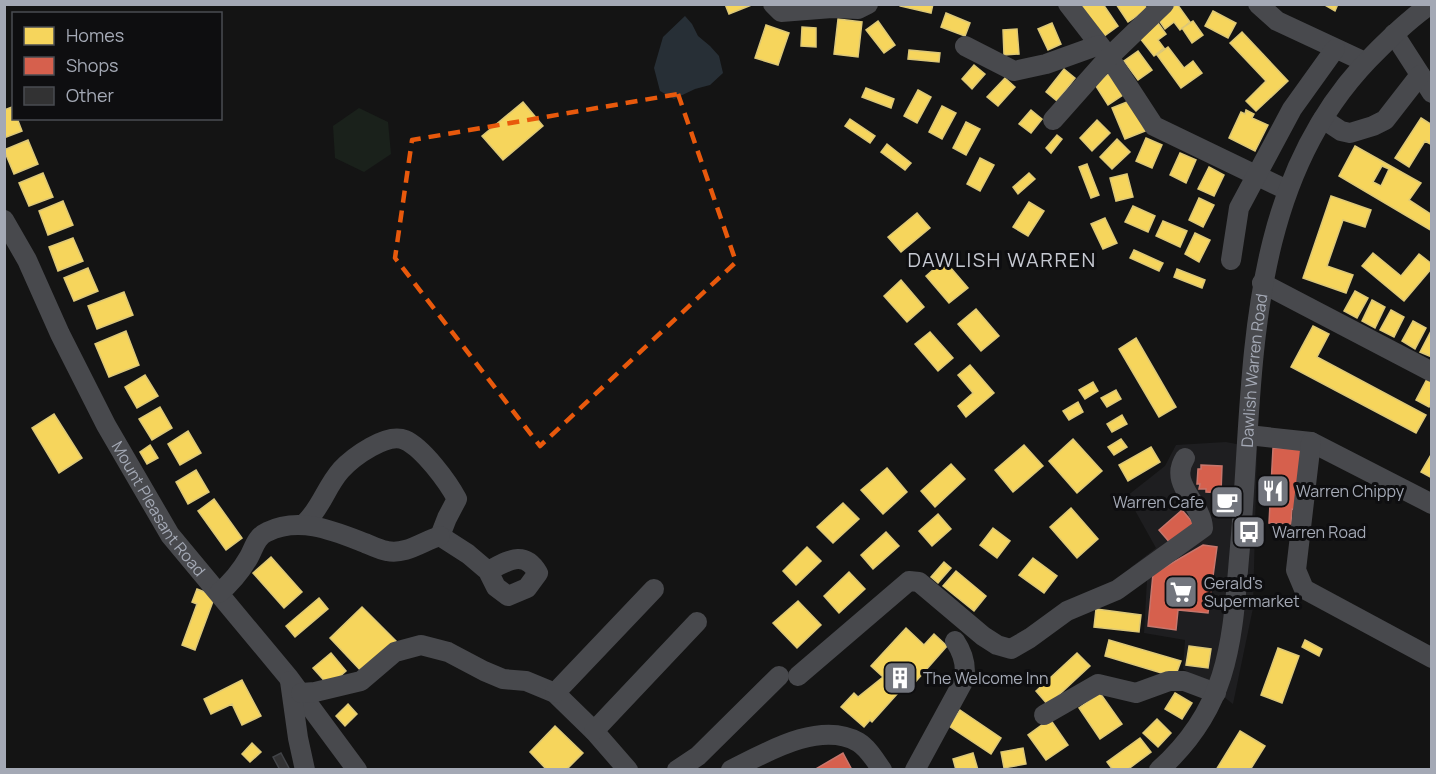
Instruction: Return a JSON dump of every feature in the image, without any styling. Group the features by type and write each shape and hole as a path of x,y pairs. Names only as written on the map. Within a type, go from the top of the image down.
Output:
{"street":[{"path":"773,4 781,12 832,8 858,9 868,4"},
{"path":"1068,4 1104,51 1154,126 1287,190"},
{"path":"1053,120 1104,51 1164,4"},
{"path":"1258,4 1277,21 1365,62"},
{"name":"Dawlish Warren Road","path":"1159,770 1198,726 1216,693 1230,650 1254,341 1262,283 1287,190 1323,119 1365,62 1394,34 1431,4"},
{"path":"1394,34 1431,93"},
{"path":"965,46 1014,71 1104,51"},
{"path":"1231,260 1239,208 1292,108 1335,49"},
{"path":"1323,119 1341,131 1350,133 1373,126 1385,120 1420,75"},
{"name":"Mount Pleasant Road","path":"4,220 27,260 60,334 129,466 170,535 295,686 357,770"},
{"path":"1262,283 1431,372"},
{"path":"1248,435 1311,442 1431,504"},
{"path":"219,593 230,584 249,557 256,540 266,532 305,524 327,529 386,551 399,552 440,536 457,499 451,488 420,451 405,440 391,439 361,452 341,471 324,494 316,513 305,524"},
{"path":"1311,442 1296,570 1304,589 1429,651"},
{"path":"677,770 698,756 789,676 909,581 919,582 983,636 997,645 1011,649 1067,611 1116,590 1203,528 1203,518 1185,491 1180,478 1181,464 1185,458"},
{"path":"440,536 488,571"},
{"path":"555,693 654,589"},
{"path":"594,731 697,622"},
{"path":"915,770 964,680 966,672 964,658 955,640"},
{"path":"305,770 298,738 295,686 315,692 361,681 395,652 421,645 448,652 502,679 526,681 555,693 594,731 628,770"},
{"path":"1044,716 1098,684 1136,693 1169,681 1184,681 1216,693"},
{"path":"731,770 770,751 807,737 830,734 845,736 859,743 882,770"}],"highlighted area":[{"path":"678,94 736,262 540,446 395,258 412,140"}],"shaded area":[{"path":"685,16 698,36 719,56 723,73 710,85 674,99 660,91 654,68 663,37"},
{"path":"359,108 388,122 391,154 364,172 335,158 333,126"},
{"path":"1226,442 1257,448 1253,608 1233,704 1201,679 1183,669 1185,640 1144,633 1147,580 1130,568 1156,548 1127,496 1165,466 1176,445"}],"building: Homes":[{"path":"725,4 754,4 729,14"},
{"path":"900,4 933,4 931,13 900,6"},
{"path":"1080,4 1103,4 1118,26 1103,37"},
{"path":"1116,4 1144,4 1147,9 1128,22"},
{"path":"1177,4 1190,22 1180,30 1174,22 1165,29 1158,19"},
{"path":"1323,4 1338,4 1335,11"},
{"path":"1213,11 1236,23 1228,38 1205,26"},
{"path":"946,13 970,23 965,36 941,27"},
{"path":"838,19 862,22 858,57 834,54"},
{"path":"878,21 895,45 884,53 866,30"},
{"path":"1193,21 1203,35 1192,43 1182,28"},
{"path":"1052,23 1061,44 1048,50 1038,29"},
{"path":"1158,23 1166,34 1158,40 1164,48 1154,56 1139,37"},
{"path":"766,25 789,33 778,65 755,58"},
{"path":"802,27 816,28 816,47 801,46"},
{"path":"1017,29 1019,54 1004,55 1003,30"},
{"path":"1242,32 1288,81 1256,111 1246,101 1266,81 1230,43"},
{"path":"1168,47 1184,68 1193,61 1202,73 1181,88 1157,55"},
{"path":"909,50 940,53 939,62 908,59"},
{"path":"1138,51 1152,70 1138,80 1124,61"},
{"path":"974,65 985,74 972,89 962,79"},
{"path":"1064,69 1075,78 1057,101 1046,92"},
{"path":"1109,74 1123,95 1108,105 1094,83"},
{"path":"1005,78 1015,87 998,106 987,97"},
{"path":"866,88 894,99 891,108 862,97"},
{"path":"918,90 931,97 917,123 904,116"},
{"path":"1132,100 1145,131 1125,139 1112,108"},
{"path":"523,102 543,126 503,160 482,136"},
{"path":"942,106 956,113 942,139 929,132"},
{"path":"12,107 12,120 18,120 22,131 4,138 4,110"},
{"path":"1031,110 1042,119 1031,133 1019,124"},
{"path":"1246,110 1254,114 1252,118 1268,125 1255,151 1229,138 1241,112 1245,114"},
{"path":"1421,118 1432,125 1432,145 1425,141 1409,167 1395,158"},
{"path":"850,119 875,136 870,143 845,126"},
{"path":"1097,120 1110,133 1092,151 1080,138"},
{"path":"966,122 980,129 966,155 953,148"},
{"path":"1057,135 1062,139 1051,153 1046,148"},
{"path":"1146,138 1162,145 1152,168 1136,161"},
{"path":"1117,139 1130,152 1112,169 1100,157"},
{"path":"28,140 38,164 14,174 4,150"},
{"path":"887,144 911,163 905,170 881,152"},
{"path":"1355,146 1421,183 1409,200 1432,215 1432,231 1339,176","holes":["1382,166 1389,169 1381,186 1373,182"]},
{"path":"1180,153 1196,160 1186,183 1170,175"},
{"path":"980,158 994,165 980,191 967,184"},
{"path":"1087,164 1099,195 1091,198 1079,167"},
{"path":"1209,167 1224,175 1214,196 1198,189"},
{"path":"43,173 53,197 29,206 19,183"},
{"path":"1029,173 1035,179 1018,194 1013,187"},
{"path":"1127,174 1133,197 1116,201 1110,178"},
{"path":"1331,196 1371,210 1365,227 1343,220 1327,266 1353,275 1346,293 1303,278"},
{"path":"1199,198 1214,205 1203,227 1189,220"},
{"path":"63,201 73,225 48,235 39,211"},
{"path":"1029,202 1044,211 1028,236 1013,227"},
{"path":"1133,206 1155,216 1148,232 1125,222"},
{"path":"917,213 930,228 901,252 888,237"},
{"path":"1105,218 1117,243 1103,249 1091,224"},
{"path":"1163,221 1187,231 1180,247 1156,236"},
{"path":"1195,233 1210,240 1199,262 1185,254"},
{"path":"73,238 83,261 58,271 49,247"},
{"path":"1134,250 1163,263 1159,271 1130,258"},
{"path":"1373,253 1401,276 1419,254 1432,264 1432,268 1404,301 1362,266"},
{"path":"944,260 968,288 949,303 926,276"},
{"path":"88,268 98,291 74,301 64,278"},
{"path":"1177,269 1205,280 1202,288 1174,277"},
{"path":"901,280 924,307 907,322 884,296"},
{"path":"1355,291 1368,298 1357,318 1344,311"},
{"path":"124,292 133,315 97,329 88,306"},
{"path":"1372,300 1385,307 1375,328 1362,321"},
{"path":"976,309 999,336 981,351 958,324"},
{"path":"1391,310 1404,317 1394,337 1380,330"},
{"path":"1413,321 1426,328 1415,349 1402,341"},
{"path":"1313,326 1329,334 1317,357 1426,415 1416,433 1291,367"},
{"path":"126,331 139,365 109,377 95,344"},
{"path":"1432,331 1432,357 1420,352"},
{"path":"930,332 953,358 938,371 915,344"},
{"path":"1136,338 1176,407 1159,417 1119,349"},
{"path":"970,365 994,393 966,417 958,406 973,393 958,375"},
{"path":"145,375 158,396 137,408 125,387"},
{"path":"1427,379 1432,381 1432,401 1429,407 1416,400"},
{"path":"1093,382 1098,391 1085,399 1079,390"},
{"path":"1116,390 1121,399 1107,407 1101,398"},
{"path":"1078,402 1083,412 1069,420 1063,411"},
{"path":"160,407 172,428 152,440 139,419"},
{"path":"54,414 82,458 59,473 32,428"},
{"path":"1122,415 1127,424 1112,432 1107,424"},
{"path":"188,431 201,453 180,465 168,444"},
{"path":"1073,439 1102,471 1077,493 1049,461"},
{"path":"1121,439 1127,447 1114,455 1108,447"},
{"path":"150,445 158,458 147,464 140,452"},
{"path":"1024,445 1043,466 1013,492 995,470"},
{"path":"1151,447 1160,462 1128,481 1119,465"},
{"path":"1432,453 1432,478 1421,472"},
{"path":"951,464 965,479 935,507 921,491"},
{"path":"887,468 907,492 883,514 861,490"},
{"path":"196,470 209,492 188,504 176,482"},
{"path":"214,499 242,538 226,550 198,511"},
{"path":"843,503 859,519 833,543 817,527"},
{"path":"1071,508 1098,539 1077,558 1050,527"},
{"path":"938,514 951,529 932,546 919,531"},
{"path":"993,528 1010,541 997,558 980,545"},
{"path":"886,532 899,546 873,569 861,555"},
{"path":"807,547 821,561 796,585 783,571"},
{"path":"271,557 302,592 284,608 253,573"},
{"path":"1033,558 1057,576 1044,593 1019,575"},
{"path":"944,562 951,568 938,583 931,577"},
{"path":"956,571 986,596 974,611 943,586"},
{"path":"849,572 865,589 839,613 824,596"},
{"path":"197,589 215,596 195,650 182,645 197,604 192,602"},
{"path":"319,598 328,609 295,637 286,626"},
{"path":"798,601 821,625 797,648 773,623"},
{"path":"362,607 396,641 363,673 330,638"},
{"path":"1096,609 1141,615 1139,632 1094,627"},
{"name":"The Welcome Inn","path":"906,628 924,645 934,634 947,646 911,687 907,683 872,722 870,720 864,727 841,707 854,693 858,697 883,677 871,666"},
{"path":"1109,640 1181,661 1175,677 1105,656"},
{"path":"1305,640 1322,649 1319,656 1302,647"},
{"path":"1189,646 1211,649 1208,668 1186,665"},
{"path":"1278,648 1299,656 1282,703 1261,695"},
{"path":"331,653 346,671 329,686 313,668"},
{"path":"1077,653 1090,666 1048,705 1036,691"},
{"path":"242,680 261,716 242,725 232,704 211,714 204,699"},
{"path":"1100,693 1122,724 1100,739 1079,708"},
{"path":"1175,693 1192,703 1182,719 1165,709"},
{"path":"348,704 357,714 345,726 336,716"},
{"path":"960,710 1001,738 991,754 949,726"},
{"path":"1050,719 1068,745 1046,760 1028,735"},
{"path":"1157,719 1171,733 1158,747 1143,733"},
{"path":"555,726 583,753 566,770 547,770 530,752"},
{"path":"1240,731 1265,746 1250,770 1216,770"},
{"path":"1140,738 1151,752 1127,770 1113,770 1107,762"},
{"path":"252,743 261,752 250,762 242,754"},
{"path":"1023,748 1026,764 1004,768 1001,752"},
{"path":"973,753 978,770 956,770 953,759"}],"building: Shops":[{"path":"1273,448 1303,449 1300,510 1292,509 1291,524 1269,523"},
{"path":"1201,465 1222,466 1221,493 1199,489 1198,469 1201,469"},
{"path":"1182,510 1194,524 1171,544 1159,530"},
{"name":"Gerald's Supermarket","path":"1203,545 1217,547 1208,613 1178,610 1176,630 1148,626 1153,574"},
{"path":"843,753 852,770 814,770"}],"building: Other":[{"path":"281,753 290,770 280,770 273,757"}],"place":[{"name":"Warren Chippy","path":"1273,491"},
{"name":"Warren Cafe","path":"1227,502"},
{"name":"Warren Road","path":"1249,532"},
{"name":"Gerald's Supermarket","path":"1181,592"},
{"name":"The Welcome Inn","path":"900,678"}],"district":[{"name":"DAWLISH WARREN","path":"1002,259"}]}
